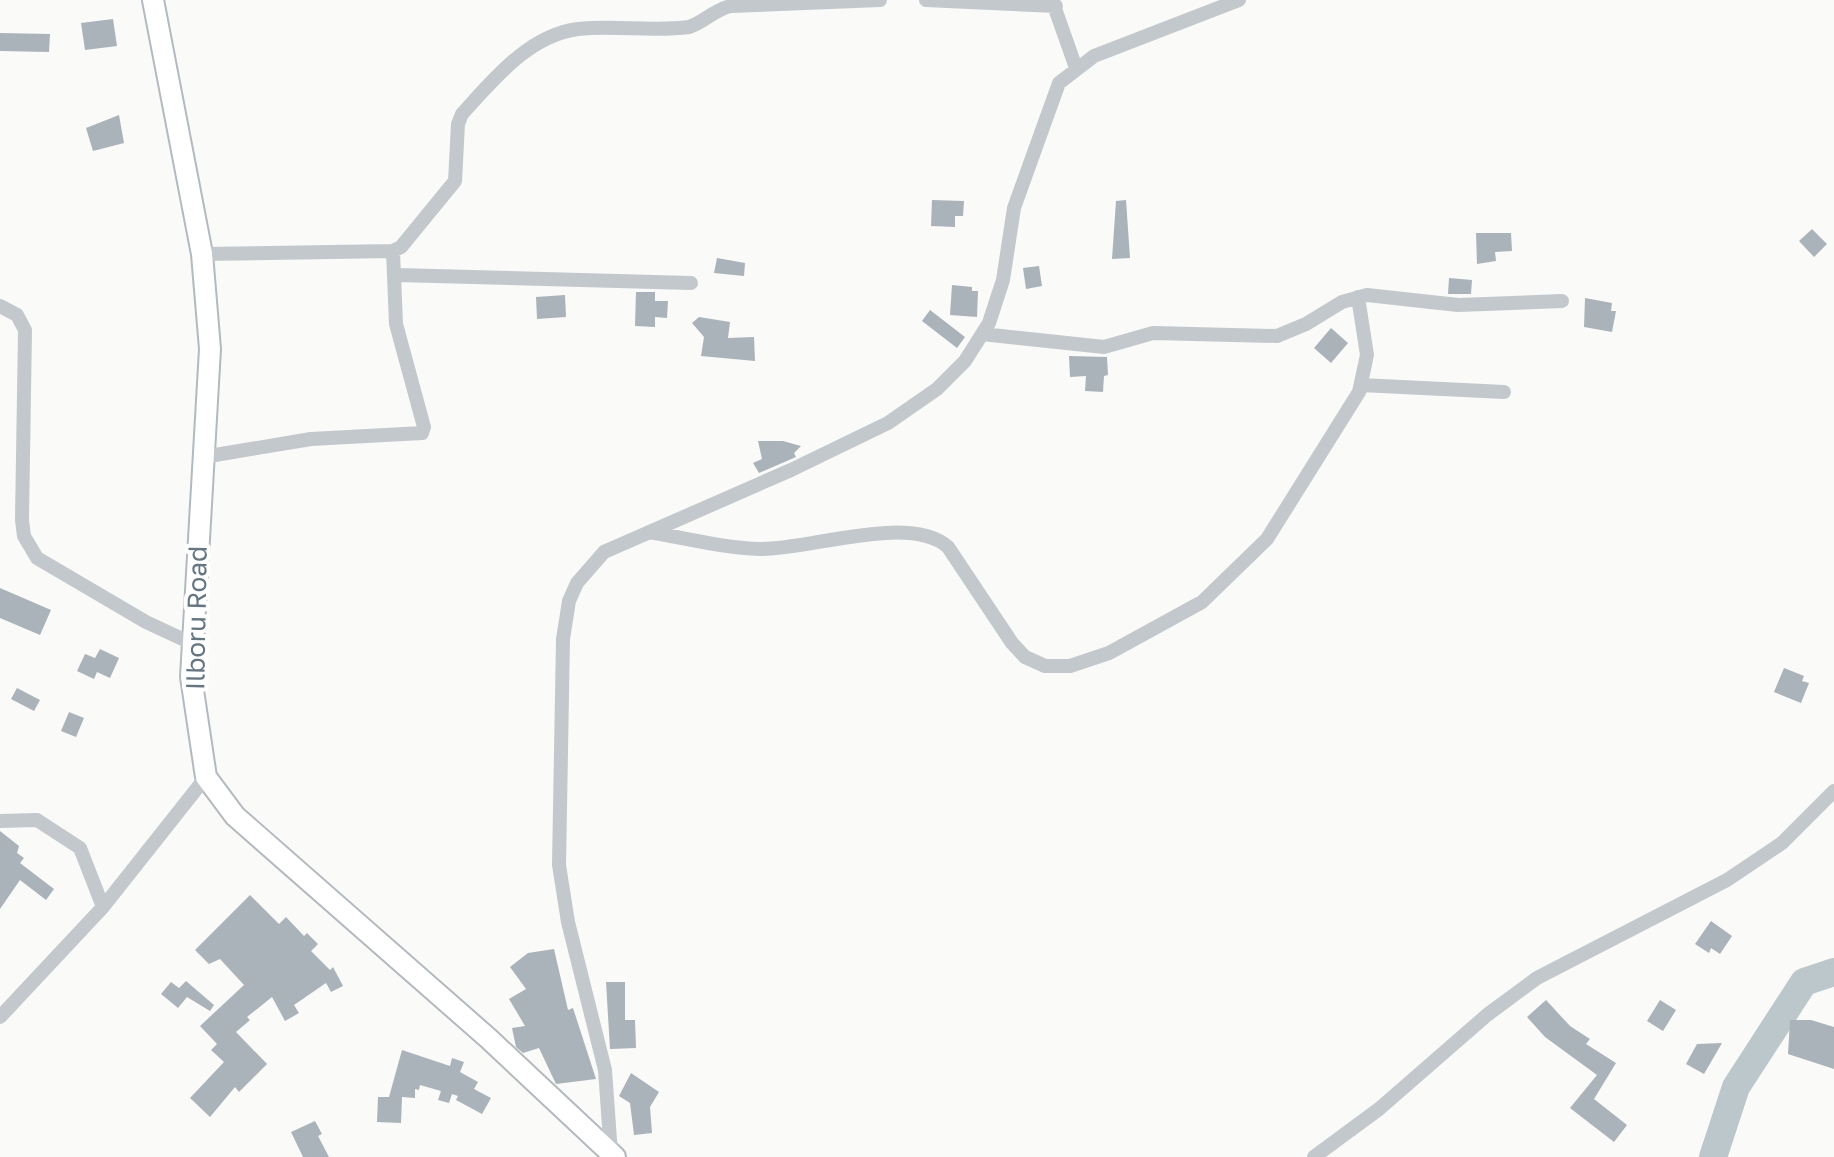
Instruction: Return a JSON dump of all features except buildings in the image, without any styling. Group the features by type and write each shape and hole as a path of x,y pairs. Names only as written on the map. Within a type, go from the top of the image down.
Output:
{"street":[{"name":"Ilboru Road","path":"153,0 202,254 210,349 191,643 191,677 206,777 235,816 253,833 499,1047 613,1155"},
{"path":"202,254 393,251 401,247 455,181 458,124 462,114 524,51 552,36 577,29 689,27 699,24 714,10 731,6 880,0"},
{"path":"926,0 1054,3 1076,68"},
{"path":"613,1155 602,1049 561,892 563,639 569,601 589,565 604,552 791,470 888,423 937,389 965,361 982,334 1003,280 1014,208 1049,103 1059,83 1076,68 1117,46 1239,0"},
{"path":"203,457 322,438 422,433 424,427 396,324 397,275 393,251"},
{"path":"397,275 691,283"},
{"path":"982,334 1086,347 1113,345 1153,333 1277,336 1306,324 1342,302 1358,297 1385,295 1458,305 1562,301"},
{"path":"649,532 760,549 897,533 929,536 948,547 1025,657 1045,666 1070,666 1109,653 1202,602 1248,561 1267,539 1361,385 1367,355 1358,297"},
{"path":"0,306 17,315 25,330 22,520 30,549 37,558 146,622 191,643"},
{"path":"1361,385 1504,392"},
{"path":"0,1017 103,907 206,777"},
{"path":"1314,1157 1379,1109 1446,1049 1537,978 1727,880 1782,843 1834,791"},
{"path":"0,821 37,820 80,848 103,907"}],"waterway":[{"path":"1713,1157 1736,1087 1804,982 1834,972"}]}
